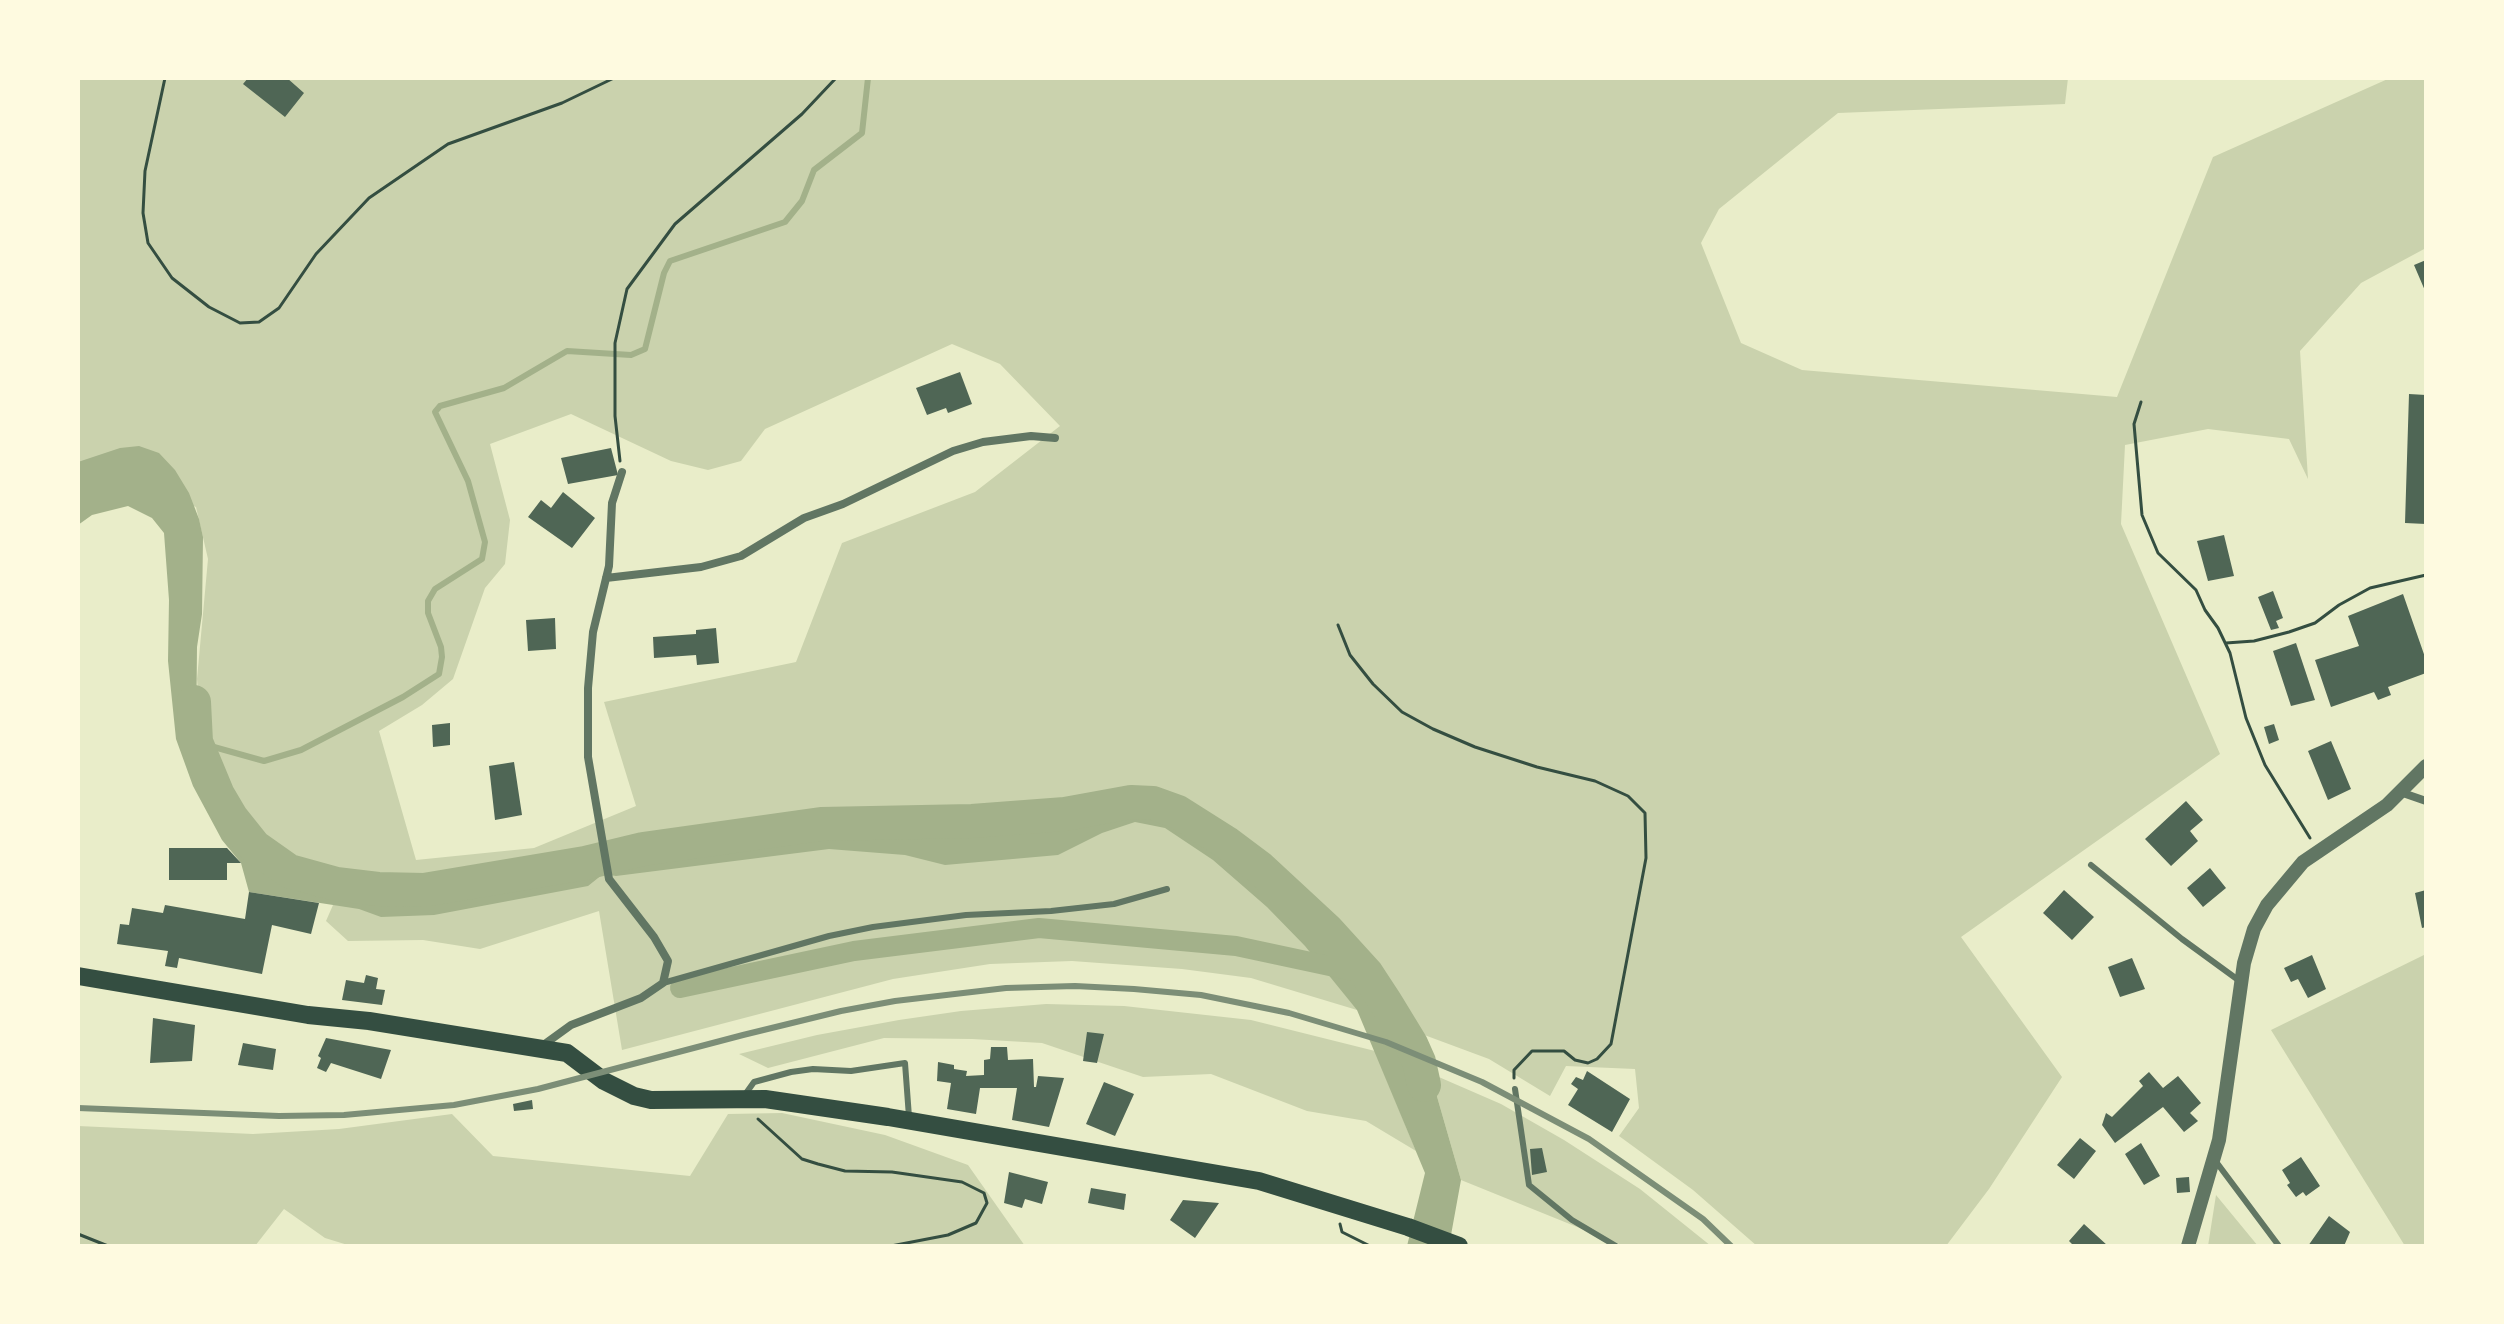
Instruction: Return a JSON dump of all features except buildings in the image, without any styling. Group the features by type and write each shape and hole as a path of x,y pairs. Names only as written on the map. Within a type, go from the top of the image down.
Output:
{"main road":[{"path":"78,976 308,1015 369,1021 567,1053 604,1081 634,1096 651,1100 765,1099 909,1120 1259,1181 1459,1246"}],"street":[{"path":"606,578 701,567 741,556 804,518 843,504 953,451 983,442 1031,436 1055,438"},
{"path":"538,1048 571,1025 641,998 663,983 668,961 654,937 609,879 588,757 588,688 593,632 609,566 612,503 622,472"},
{"path":"2188,1246 2219,1140 2241,982 2254,929 2267,905 2303,862 2387,805 2426,766"},
{"path":"2400,792 2426,801"}],"lane":[{"path":"2091,865 2241,982"},
{"path":"663,983 829,936 873,927 966,915 1114,904 1167,889"},
{"path":"741,1099 754,1082 791,1072 813,1069 851,1071 905,1063 909,1120"},
{"path":"1515,1089 1529,1185 1572,1220 1616,1246"},
{"path":"2213,1158 2279,1246"}],"path":[{"path":"165,78 145,171 143,213 148,243 172,278 209,307 240,323 259,322 279,308 316,254 369,198 448,144 562,103 614,78"},
{"path":"622,472 615,416 615,343 627,289 675,224 802,114 836,78"},
{"path":"2141,402 2134,424 2142,515 2158,553 2196,590 2226,643 2246,718 2265,765 2317,852"},
{"path":"2226,643 2254,641 2289,632 2315,623 2370,588 2426,575"},
{"path":"1338,625 1350,655 1373,684 1402,712 1475,747 1595,781 1628,796 1645,813 1646,858 1611,1044 1597,1059 1588,1063 1575,1060 1564,1051 1532,1051 1514,1070 1515,1089"},
{"path":"741,1099 765,1126 802,1159 845,1171 892,1172 962,1182 984,1193 987,1203 976,1223 948,1235 891,1246"},
{"path":"78,1234 108,1246"}],"shaded area":[{"path":"78,78 2068,78 2065,104 1838,113 1719,209 1701,243 1741,343 1802,370 2117,397 2213,157 2390,78 2426,78 2426,248 2361,283 2300,351 2308,479 2289,439 2208,429 2125,445 2121,524 2220,754 1961,937 2062,1077 1989,1189 1946,1246 1757,1246 1693,1190 1619,1136 1639,1108 1635,1069 1566,1066 1550,1096 1489,1059 1357,1010 1251,978 1182,969 1072,961 990,964 893,979 622,1050 599,911 480,949 423,940 348,941 326,921 348,885 275,863 231,817 204,762 197,679 208,559 196,507 78,463","holes":["952,344 1000,364 1060,426 975,492 842,543 796,662 604,702 636,806 534,848 416,860 379,731 422,705 453,679 485,588 505,564 510,520 490,444 571,414 671,461 708,470 741,461 765,429"]},
{"path":"139,446 159,453 175,470 189,493 203,537 196,742 218,795 231,817 255,847 275,863 289,871 336,884 424,890 585,863 643,849 821,824 972,821 1131,802 1153,803 1178,812 1259,867 1327,930 1367,974 1411,1044 1436,1093 1461,1180 1449,1246 1407,1246 1425,1173 1357,1010 1305,946 1267,907 1213,860 1165,828 1135,822 1102,833 1058,855 945,865 905,855 829,849 616,876 603,874 588,886 434,915 381,917 359,909 249,892 241,863 222,840 193,786 176,739 168,661 169,600 164,533 152,518 128,506 92,515 78,525 78,462 120,448"},
{"path":"2426,954 2426,1246 2405,1246 2271,1030"},
{"path":"1046,1004 1124,1006 1251,1020 1375,1051 1416,1151 1366,1121 1307,1111 1211,1074 1143,1077 1042,1043 884,1038 768,1068 739,1054 899,1020"},
{"path":"1425,1071 1501,1104 1564,1140 1640,1189 1711,1246 1624,1246 1461,1180 1436,1093"},
{"path":"782,1113 885,1135 968,1165 1025,1246 351,1246 325,1238 284,1209 255,1246 78,1246 78,1126 253,1134 339,1129 452,1114 493,1156 690,1176 728,1114"},
{"path":"2216,1195 2258,1246 2208,1246"}],"waterway":[{"path":"196,742 264,761 301,750 403,697 439,674 441,647 428,613 428,601 435,589 482,559 485,542 468,481 435,412 440,406 504,388 567,351 631,355 645,349 664,273 670,261 785,222 802,201 814,170 862,133 868,78"},
{"path":"194,702 196,742 218,795 255,847 289,871 336,884 378,889 424,890 585,863 643,849 821,824 972,821 1065,814 1131,802 1153,803 1178,812 1227,843 1259,867 1327,930 1367,974 1386,1003 1411,1044 1424,1085"},
{"path":"680,988 854,951 1039,928 1236,946 1367,974"}],"railway":[{"path":"78,1108 279,1116 344,1115 454,1105 538,1089 743,1035 895,1001 1006,988 1075,986 1134,989 1201,995 1289,1013 1386,1042 1482,1082 1589,1139 1703,1219 1731,1246"}]}
